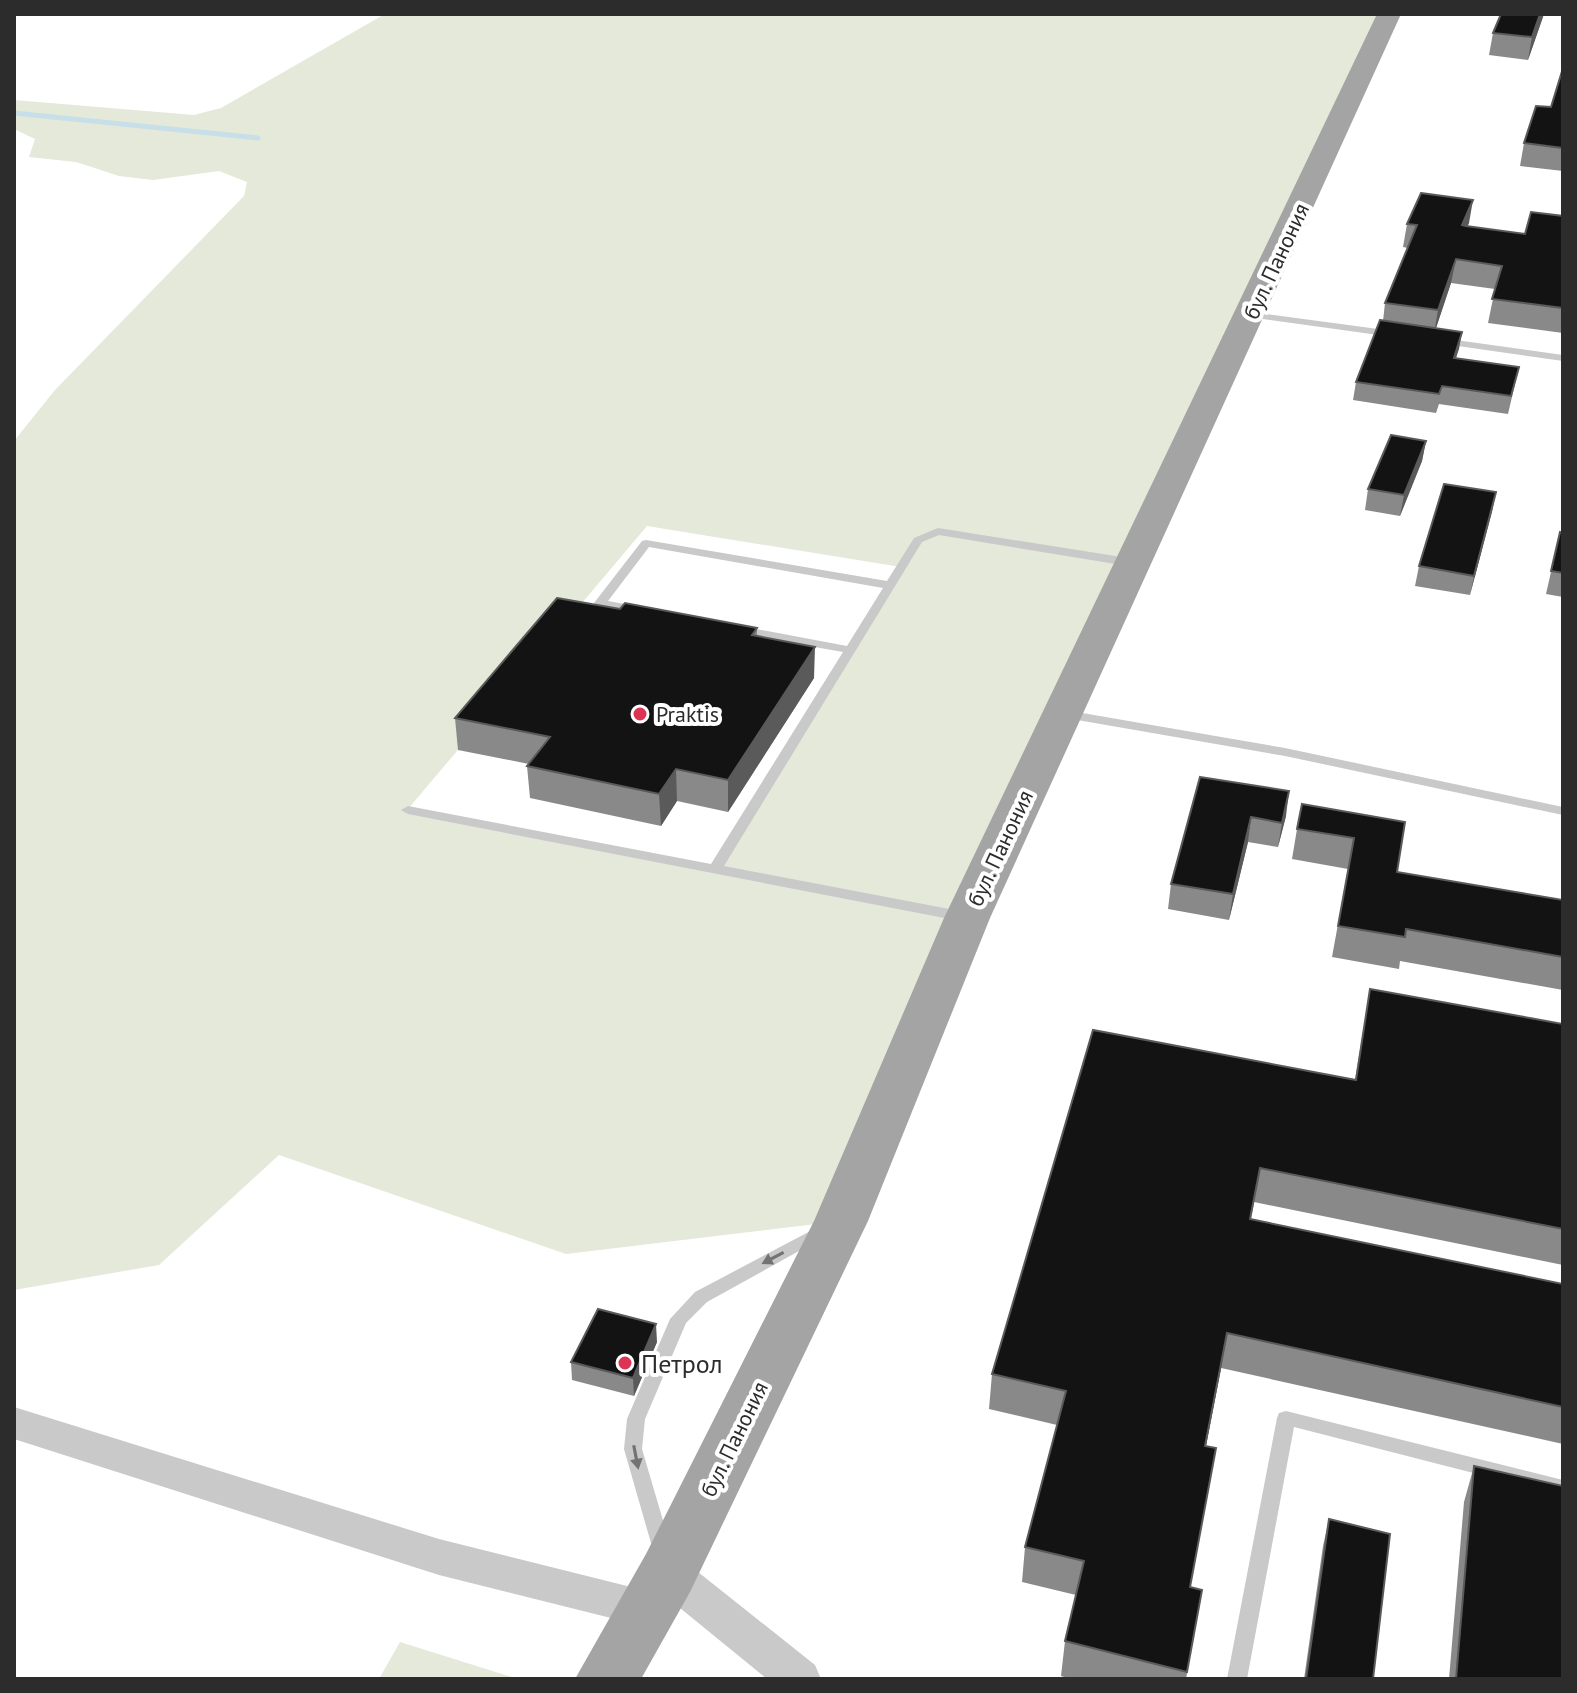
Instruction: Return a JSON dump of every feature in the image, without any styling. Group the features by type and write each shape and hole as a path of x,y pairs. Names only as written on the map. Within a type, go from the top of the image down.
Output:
{"main road":[{"name":"бул. Панония","path":"607,1679 658,1591 841,1221 967,918 1389,14"}],"street":[{"path":"14,1423 439,1557 658,1591 799,1679"}],"lane":[{"path":"1251,315 1407,336"},
{"path":"1423,338 1563,358"},
{"path":"716,868 918,540 938,531 1134,563"},
{"path":"647,612 600,603 646,543 888,585"},
{"path":"725,627 850,650"},
{"path":"1063,714 1285,752 1563,811"},
{"path":"408,810 967,918"},
{"path":"658,1591 633,1449 636,1419 679,1319 701,1297 841,1221"},
{"path":"1237,1679 1286,1418 1563,1488"}],"green space":[{"path":"385,14 1389,14 841,1221 566,1254 279,1155 159,1265 14,1290 14,441 55,390 244,196 247,182 219,171 153,180 119,176 76,162 29,157 35,139 14,129 14,100 194,115 221,108","holes":["647,526 901,567 716,868 408,809"]},
{"path":"400,1642 518,1679 379,1679"}],"building":[{"path":"1501,14 1540,14 1532,37 1493,33"},
{"path":"1563,68 1563,148 1524,143 1536,106 1551,107"},
{"path":"1421,193 1473,200 1462,225 1466,226 1525,234 1531,212 1563,216 1563,308 1492,299 1502,266 1456,259 1438,310 1385,303 1417,225 1407,224"},
{"path":"1380,320 1462,332 1454,358 1519,367 1511,396 1442,386 1439,394 1356,382"},
{"path":"1391,435 1426,441 1404,495 1368,489"},
{"path":"1444,484 1496,492 1474,576 1419,566"},
{"path":"1560,532 1563,533 1563,573 1551,571"},
{"name":"Praktis","path":"557,598 620,609 625,603 757,628 752,635 815,647 728,780 676,769 659,794 527,766 550,737 455,718"},
{"path":"1200,777 1289,791 1282,823 1251,817 1233,894 1171,884"},
{"path":"1302,804 1405,822 1397,872 1563,900 1563,957 1406,929 1405,937 1338,926 1354,838 1297,829"},
{"path":"1370,989 1563,1024 1563,1229 1260,1168 1250,1219 1563,1284 1563,1407 1227,1333 1205,1446 1216,1448 1190,1587 1202,1590 1187,1672 1065,1641 1084,1561 1025,1547 1066,1391 992,1374 1093,1030 1356,1080"},
{"path":"598,1309 656,1324 633,1378 571,1362"},
{"path":"1474,1466 1563,1486 1563,1679 1456,1679"},
{"path":"1329,1519 1390,1534 1373,1679 1306,1679"}],"waterway":[{"path":"14,113 258,138"}],"place":[{"name":"Praktis","path":"640,714"},
{"name":"Петрол","path":"625,1363"}]}
